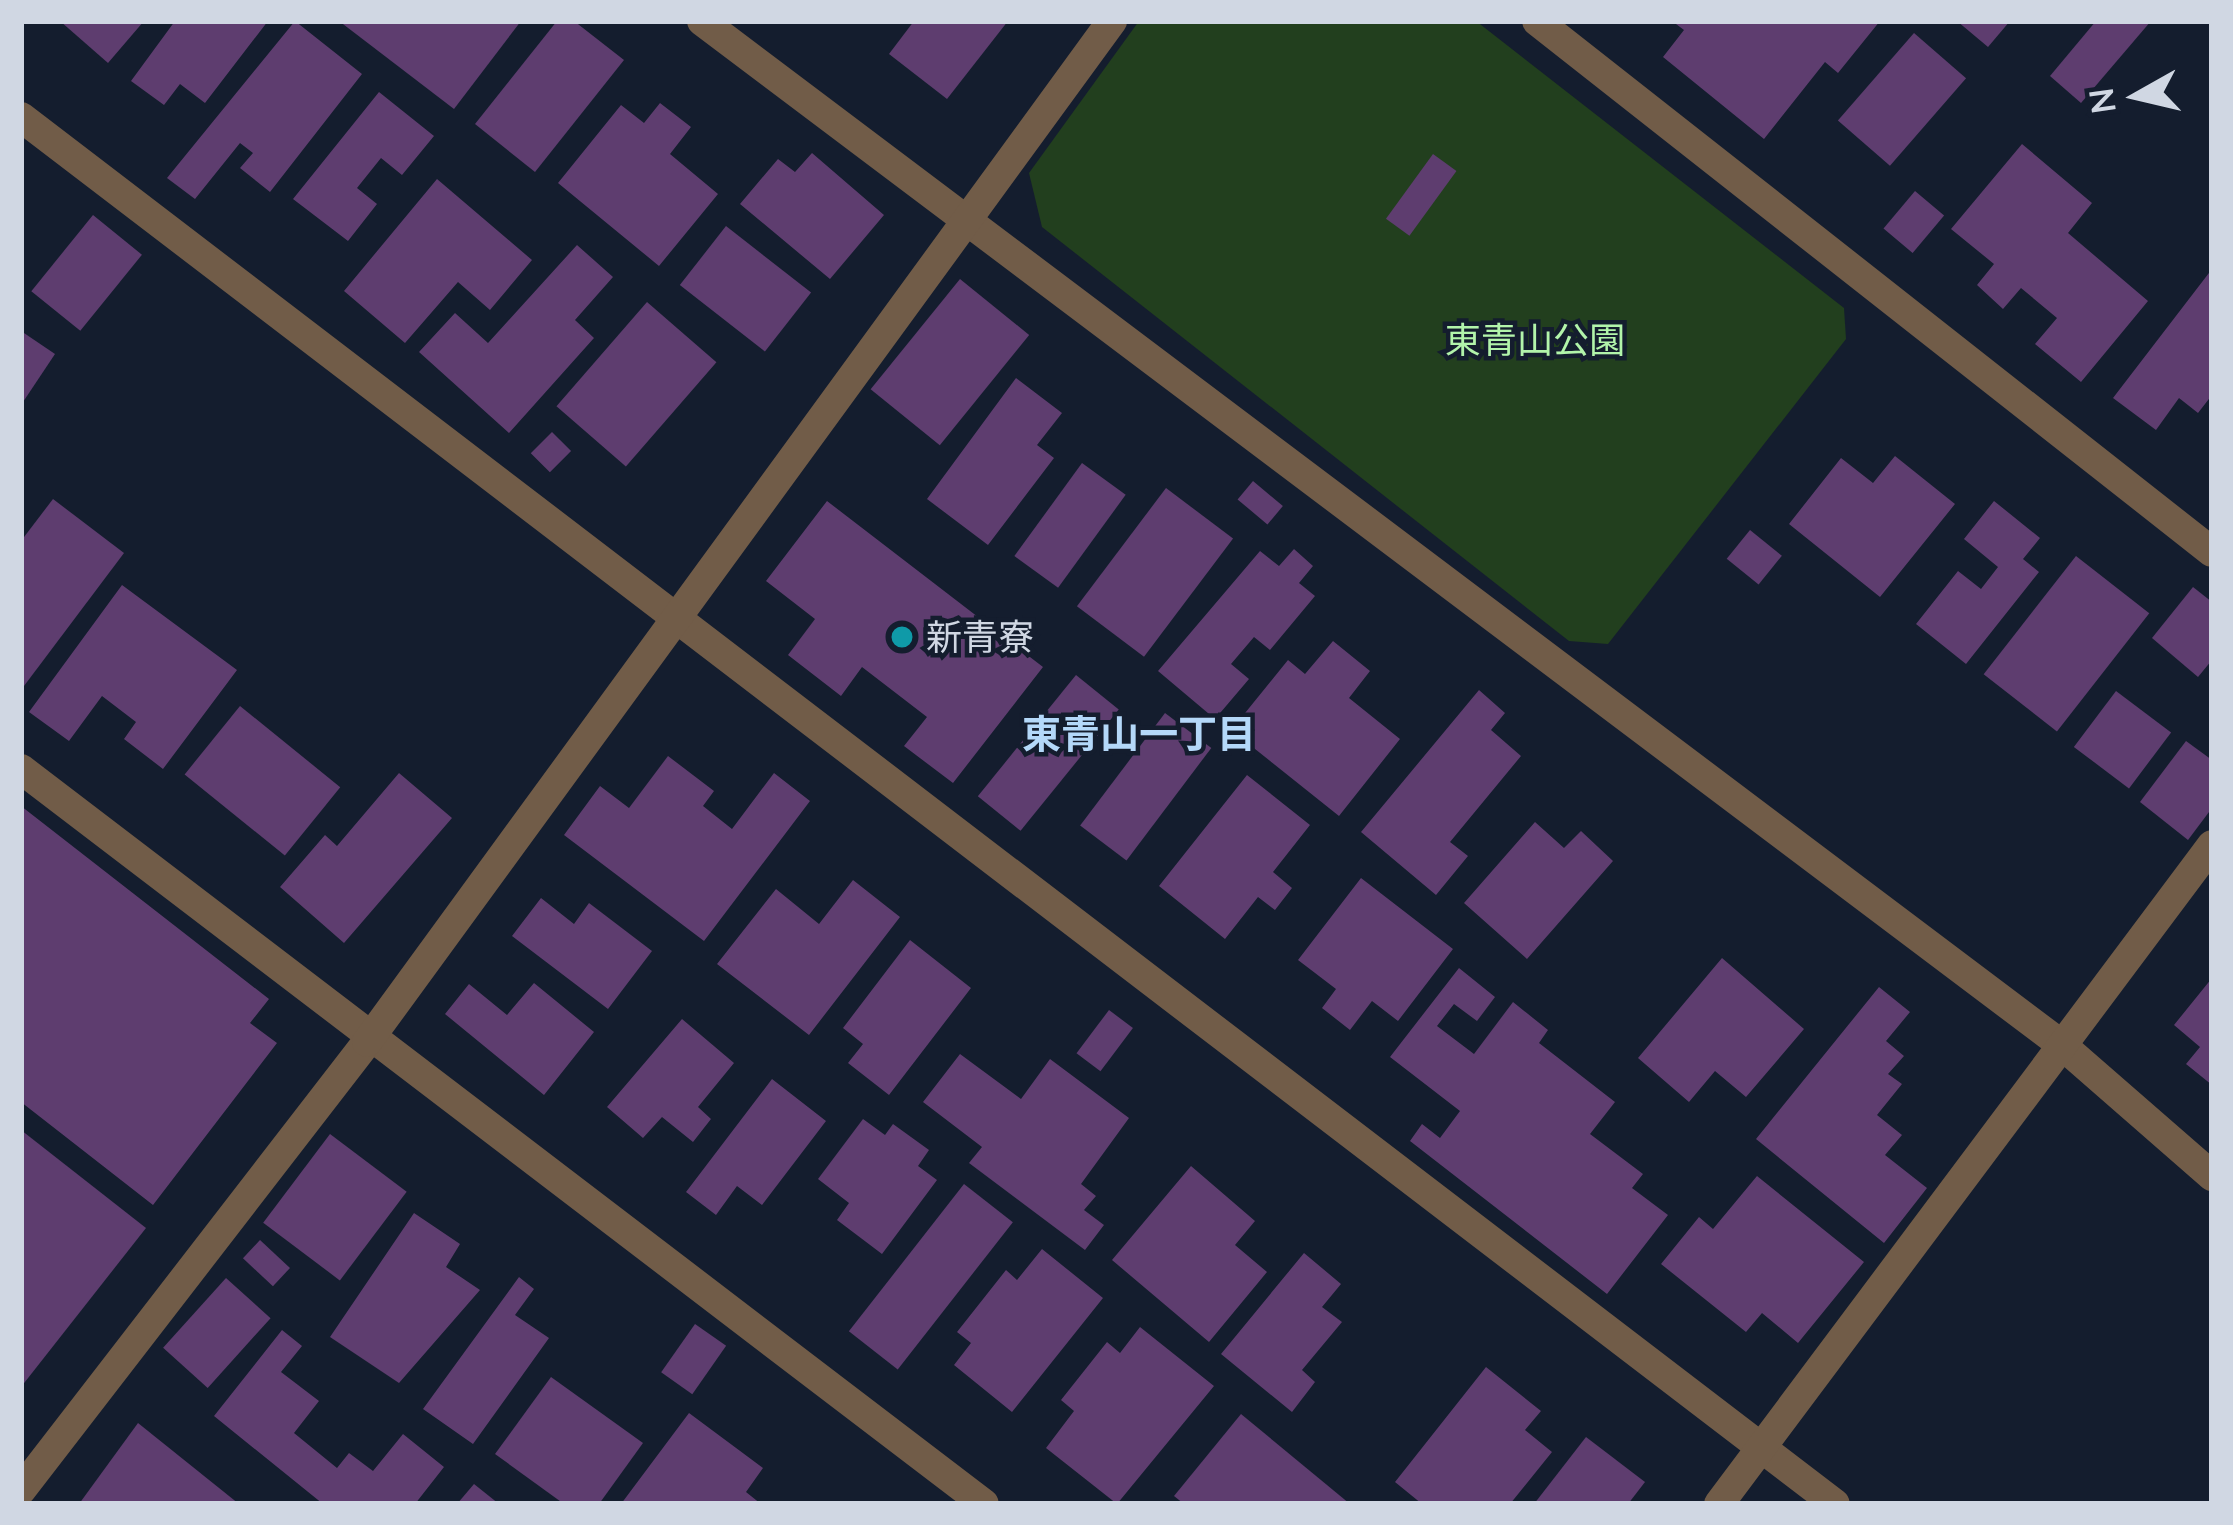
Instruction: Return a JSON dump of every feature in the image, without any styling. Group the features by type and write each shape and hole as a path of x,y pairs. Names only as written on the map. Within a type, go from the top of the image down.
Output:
{"street":[{"path":"702,21 2063,1046 2212,1176"},
{"path":"21,1490 367,1042 963,218 1112,21"},
{"path":"1537,21 2212,552"},
{"path":"21,116 1835,1504"},
{"path":"21,769 367,1042 984,1504"},
{"path":"1719,1504 2212,845"}],"green space":[{"name":"東青山公園","path":"1139,21 1476,21 1844,308 1846,339 1608,644 1569,641 1042,227 1029,173"}],"building":[{"path":"60,21 144,21 108,63"},
{"path":"175,21 268,21 205,103 180,84 164,105 131,81"},
{"path":"295,21 362,74 270,192 240,168 253,153 240,143 195,199 167,178"},
{"path":"339,21 521,21 454,109"},
{"path":"557,21 574,21 624,60 535,172 475,124"},
{"path":"914,21 1008,21 947,99 889,54"},
{"path":"1672,21 1880,21 1838,73 1825,62 1764,139 1663,57 1684,30"},
{"path":"1957,21 2010,21 1988,47"},
{"path":"2096,21 2151,21 2081,103 2050,76"},
{"path":"1914,33 1966,78 1890,166 1838,121"},
{"path":"379,92 434,136 402,175 381,158 357,188 377,204 348,241 293,199"},
{"path":"660,103 691,127 670,154 718,194 659,266 558,183 621,105 644,123"},
{"path":"2022,144 2092,203 2068,233 2148,301 2081,382 2035,344 2057,318 2021,288 2003,309 1977,285 1994,264 1951,229"},
{"path":"812,153 884,215 830,279 740,204 778,159 795,172"},
{"path":"1433,154 1456,171 1409,236 1386,219"},
{"path":"437,179 532,260 490,310 458,282 405,343 344,291"},
{"path":"1915,191 1944,215 1913,253 1884,229"},
{"path":"93,215 142,255 80,331 31,291"},
{"path":"726,226 811,292 765,352 680,285"},
{"path":"577,245 613,277 575,320 594,338 509,433 419,352 455,313 488,343"},
{"path":"2212,269 2212,395 2198,413 2179,398 2156,430 2113,398"},
{"path":"960,279 1029,335 940,445 871,389"},
{"path":"647,302 716,362 626,467 556,406"},
{"path":"21,331 55,354 21,405"},
{"path":"1016,378 1062,413 1037,445 1054,458 988,545 927,499"},
{"path":"552,432 571,451 550,472 531,453"},
{"path":"1895,456 1955,504 1880,597 1789,524 1841,458 1873,483"},
{"path":"1082,463 1126,495 1058,588 1014,556"},
{"path":"1253,481 1283,506 1267,524 1238,499"},
{"path":"1166,488 1233,539 1144,657 1077,606"},
{"path":"53,499 124,553 24,686 21,541"},
{"name":"新青寮","path":"827,501 1043,667 953,783 904,746 927,717 862,667 841,696 788,655 815,619 766,581"},
{"path":"1994,501 2040,538 2023,559 2039,572 1966,664 1916,624 1958,571 1981,589 1998,567 1964,539"},
{"path":"1750,530 1782,556 1759,585 1727,559"},
{"path":"1294,549 1313,566 1299,583 1315,596 1270,650 1254,637 1231,664 1249,679 1215,719 1158,671 1260,551 1279,566"},
{"path":"2076,556 2149,613 2057,731 1984,674"},
{"path":"122,585 237,670 163,769 124,739 136,722 102,696 69,741 29,712"},
{"path":"2193,587 2212,602 2212,660 2198,677 2152,638"},
{"path":"1333,641 1370,671 1349,698 1400,739 1339,816 1245,741 1255,730 1241,718 1288,660 1305,674"},
{"path":"1076,675 1119,710 1021,831 978,796"},
{"path":"1479,690 1505,713 1491,730 1521,756 1450,842 1468,856 1436,895 1361,832"},
{"path":"2116,691 2171,733 2129,788 2074,747"},
{"path":"240,706 340,787 285,856 185,774"},
{"path":"1165,713 1211,748 1126,861 1080,826"},
{"path":"2186,741 2212,760 2212,808 2188,840 2140,802"},
{"path":"668,756 714,791 703,806 732,829 774,773 810,801 704,941 564,835 600,786 629,808"},
{"path":"399,773 452,818 344,943 280,887 325,835 337,846"},
{"path":"1247,775 1310,825 1273,872 1292,888 1275,910 1258,897 1225,939 1159,886"},
{"path":"21,806 269,999 250,1023 277,1043 153,1205 21,1102"},
{"path":"1535,822 1564,848 1581,831 1613,861 1527,959 1464,903"},
{"path":"1361,878 1453,949 1398,1021 1372,1001 1350,1030 1322,1008 1336,989 1298,960"},
{"path":"853,880 900,917 809,1035 717,964 776,889 819,924"},
{"path":"541,898 574,924 589,903 652,951 608,1009 512,936"},
{"path":"910,940 971,988 889,1095 848,1063 863,1044 843,1028"},
{"path":"1722,958 1804,1029 1746,1097 1715,1071 1689,1102 1638,1058"},
{"path":"1459,968 1495,997 1477,1021 1454,1004 1437,1026 1474,1054 1513,1002 1548,1030 1539,1043 1615,1102 1590,1134 1643,1174 1632,1188 1668,1215 1607,1294 1410,1141 1422,1124 1440,1138 1460,1111 1390,1057"},
{"path":"2212,978 2212,1085 2186,1064 2200,1047 2174,1025"},
{"path":"534,983 594,1032 544,1095 445,1014 469,984 507,1015"},
{"path":"1879,987 1910,1012 1886,1041 1904,1056 1888,1074 1902,1084 1877,1115 1902,1135 1885,1155 1927,1188 1884,1243 1756,1139"},
{"path":"1109,1010 1133,1028 1100,1071 1077,1053"},
{"path":"682,1019 734,1063 698,1107 711,1119 693,1142 662,1117 643,1138 607,1107"},
{"path":"960,1054 1021,1099 1050,1059 1129,1118 1081,1184 1096,1196 1084,1210 1104,1225 1085,1250 969,1163 982,1147 923,1102"},
{"path":"772,1079 826,1121 762,1205 737,1186 716,1215 686,1192"},
{"path":"863,1119 885,1135 893,1124 929,1150 918,1166 937,1180 882,1254 837,1220 849,1203 818,1179"},
{"path":"21,1130 146,1228 21,1387"},
{"path":"330,1134 407,1192 340,1280 263,1223"},
{"path":"1191,1166 1255,1221 1235,1245 1267,1272 1209,1342 1112,1260"},
{"path":"1757,1176 1864,1262 1798,1343 1762,1313 1746,1332 1661,1264 1699,1217 1713,1229"},
{"path":"964,1184 1013,1222 898,1370 849,1331"},
{"path":"414,1213 460,1244 446,1267 480,1290 399,1383 330,1337"},
{"path":"260,1240 290,1268 273,1286 243,1258"},
{"path":"1042,1249 1103,1298 1012,1412 954,1365 971,1343 957,1332 1006,1270 1017,1280"},
{"path":"1304,1253 1341,1284 1322,1307 1342,1322 1302,1370 1315,1382 1292,1412 1221,1354"},
{"path":"519,1277 534,1289 515,1315 549,1338 473,1444 423,1409"},
{"path":"226,1278 271,1318 208,1388 163,1348"},
{"path":"695,1324 726,1346 692,1394 661,1372"},
{"path":"1140,1327 1214,1386 1117,1504 1046,1448 1074,1411 1061,1400 1107,1342 1120,1353"},
{"path":"282,1330 302,1346 281,1372 319,1401 294,1433 337,1468 349,1453 373,1471 403,1434 444,1467 415,1504 323,1504 214,1416"},
{"path":"1486,1367 1541,1411 1525,1430 1552,1452 1510,1504 1422,1504 1395,1482"},
{"path":"551,1377 643,1443 599,1504 564,1504 495,1454"},
{"path":"689,1413 763,1468 746,1492 761,1504 621,1504"},
{"path":"1241,1414 1350,1504 1184,1504 1174,1496"},
{"path":"138,1423 239,1504 79,1504"},
{"path":"1586,1437 1645,1482 1628,1504 1534,1504"},
{"path":"474,1484 499,1504 457,1504"}],"place":[{"name":"新青寮","path":"902,637"}],"district":[{"name":"東青山一丁目","path":"1139,733"}]}
